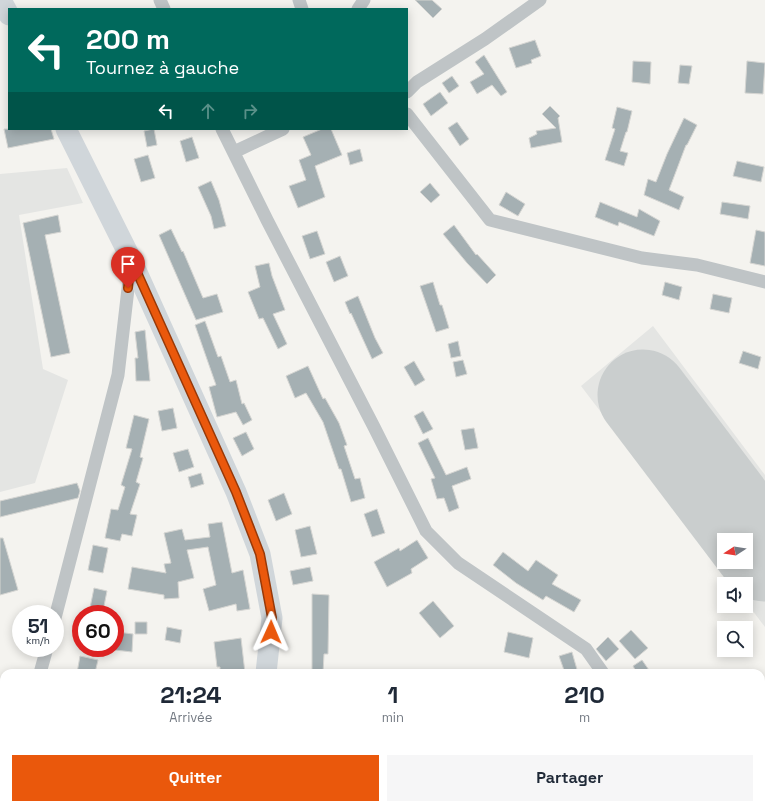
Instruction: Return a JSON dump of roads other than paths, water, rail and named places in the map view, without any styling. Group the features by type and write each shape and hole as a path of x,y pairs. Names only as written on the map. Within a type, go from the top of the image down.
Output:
{"main road":[{"path":"1,0 8,13"},
{"path":"66,130 131,259 236,492 260,554 272,618 266,669"}],"street":[{"path":"408,91 417,82 485,39 540,0"},
{"path":"408,115 490,220 642,258 697,265 765,282"},
{"path":"223,130 426,532 458,563 586,649 600,669"},
{"path":"234,152 281,130"},
{"path":"58,605 118,375 131,259"},
{"path":"41,669 44,657"}]}
